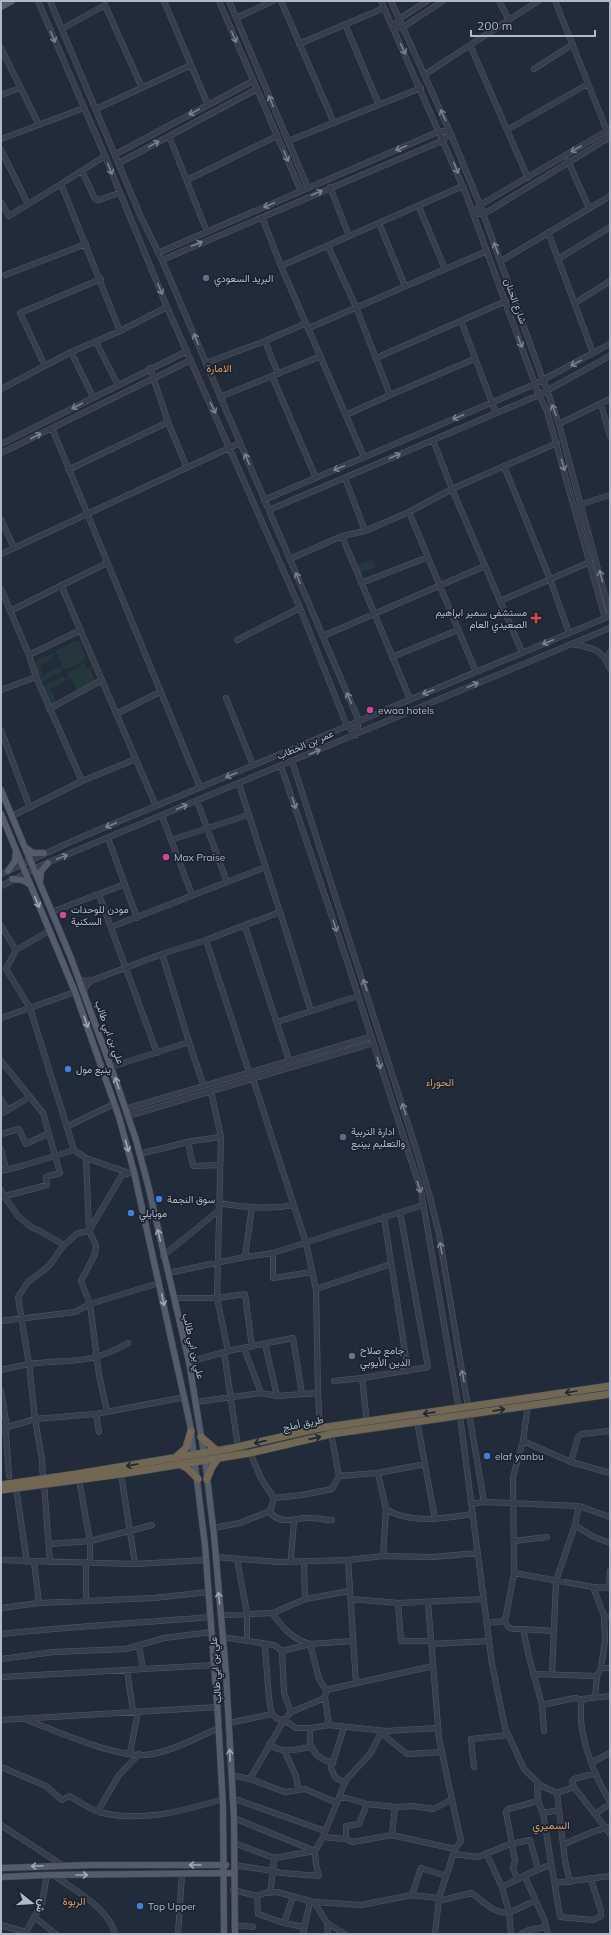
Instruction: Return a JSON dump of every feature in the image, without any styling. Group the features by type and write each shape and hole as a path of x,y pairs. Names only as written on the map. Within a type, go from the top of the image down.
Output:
{"highway":[{"name":"طريق أملج","path":"469,1411 610,1386"},
{"name":"طريق أملج","path":"1,1490 177,1456 238,1447 320,1428 528,1405 610,1394"},
{"name":"طريق أملج","path":"1,1485 43,1481 79,1480 121,1474 250,1453 331,1434 417,1421 459,1412"},
{"path":"177,1456 186,1448 191,1430"},
{"path":"201,1437 216,1450"},
{"path":"207,1479 218,1458"},
{"path":"179,1464 187,1468 198,1479"}],"main road":[{"path":"1,7 12,1"},
{"name":"علي بن ابي طالب","path":"1,790 79,978 128,1116 139,1154 189,1362 204,1452 214,1528 223,1637 234,1818 234,1934"},
{"name":"علي بن ابي طالب","path":"1,814 30,886 76,992 114,1104 159,1283 185,1397 198,1479 215,1665 223,1799 224,1934"},
{"path":"24,846 33,853 44,853"},
{"path":"8,870 15,861 16,849"},
{"path":"40,882 41,871 48,862"},
{"path":"12,879 22,880 30,886"},
{"path":"1,1868 62,1865 234,1866"},
{"path":"1,1879 50,1875 234,1874"}],"street":[{"path":"38,1 105,156 167,307 231,448 300,608 348,726 356,735"},
{"path":"50,1 120,163 141,218 162,260 359,721 356,735"},
{"path":"164,1 208,105"},
{"path":"219,1 301,191"},
{"path":"229,1 308,188"},
{"path":"236,18 273,1"},
{"path":"281,1 334,123"},
{"name":"شارع الحنان","path":"381,1 421,88 463,186 535,384 547,410 590,562 608,616"},
{"name":"شارع الحنان","path":"391,1 450,132 484,214 544,380 559,424 582,504 608,616"},
{"path":"393,28 399,19 427,1"},
{"path":"393,28 403,27 444,1"},
{"path":"500,1 509,20"},
{"path":"424,75 538,1"},
{"path":"474,214 480,205 608,130 555,1"},
{"path":"62,28 105,5 142,88"},
{"path":"299,44 384,8"},
{"path":"345,24 379,105"},
{"path":"534,69 572,44"},
{"path":"470,45 528,178"},
{"path":"1,48 2,55 39,125"},
{"path":"96,109 191,65"},
{"path":"116,154 254,81"},
{"path":"507,130 588,84"},
{"path":"1,95 20,88"},
{"path":"120,163 257,88"},
{"path":"288,141 421,88"},
{"path":"1,139 84,108"},
{"path":"158,252 440,131 450,132"},
{"path":"162,260 330,187 444,140 450,132"},
{"path":"169,136 207,232"},
{"path":"186,180 277,136"},
{"path":"474,214 484,214 568,161 610,137"},
{"path":"1,150 28,204"},
{"path":"1,202 9,216 105,156"},
{"path":"568,161 589,208"},
{"path":"82,171 95,199 99,200 120,193"},
{"path":"61,184 101,279 120,331"},
{"path":"281,266 463,186"},
{"path":"330,187 349,236"},
{"path":"501,261 610,196"},
{"path":"418,207 445,269"},
{"path":"262,217 281,266 308,325 364,458"},
{"path":"379,223 405,286"},
{"path":"558,259 610,227"},
{"path":"548,232 593,353"},
{"path":"5,275 86,244"},
{"path":"328,246 356,307 390,394"},
{"path":"206,363 356,307 487,251"},
{"path":"45,366 20,313 101,279"},
{"path":"575,303 610,281"},
{"path":"376,358 506,301"},
{"path":"2,387 71,352 120,331 167,307"},
{"path":"461,321 496,413"},
{"path":"265,341 275,375 316,478"},
{"path":"96,342 118,385"},
{"path":"264,500 544,380 610,344"},
{"path":"1,444 150,368 187,351"},
{"path":"71,352 93,397"},
{"path":"220,397 321,356"},
{"path":"269,510 547,391 610,356"},
{"path":"1,454 191,360"},
{"path":"346,415 390,394 472,360"},
{"path":"150,368 168,422 187,468"},
{"path":"559,424 610,399"},
{"path":"601,404 610,436"},
{"path":"68,470 168,422"},
{"path":"52,428 86,514 200,787"},
{"path":"433,440 452,489 522,652"},
{"path":"1,554 240,443"},
{"path":"290,559 342,536 365,531 409,512 452,489 557,443"},
{"path":"504,466 550,579 569,633"},
{"path":"345,478 365,531"},
{"path":"582,504 610,494"},
{"path":"409,512 476,672"},
{"path":"1,519 14,548"},
{"path":"342,536 410,699"},
{"path":"361,583 428,557"},
{"path":"500,600 590,562"},
{"path":"10,611 107,563"},
{"path":"323,636 441,587 485,566"},
{"path":"62,585 156,806"},
{"path":"1,589 29,655 49,709 82,781"},
{"path":"237,640 300,608"},
{"name":"عمر بن الخطاب","path":"1,874 44,853 608,616"},
{"name":"عمر بن الخطاب","path":"1,886 12,879 48,862 239,784 610,628"},
{"path":"29,655 81,630"},
{"path":"392,657 458,630"},
{"path":"572,644 594,649 606,659 610,669"},
{"path":"606,659 610,652"},
{"path":"1,690 36,677"},
{"path":"49,709 102,680"},
{"path":"116,714 160,692"},
{"path":"226,698 253,765"},
{"path":"1,730 30,808"},
{"path":"12,816 82,781 136,760"},
{"path":"292,761 364,982 430,1197 439,1234 484,1502"},
{"path":"281,766 421,1191 459,1412 489,1641 505,1728 524,1769 537,1782 557,1793 574,1787"},
{"path":"239,784 311,1011"},
{"path":"197,801 227,882"},
{"path":"171,840 248,815"},
{"path":"162,816 192,895"},
{"path":"108,838 137,918"},
{"path":"111,927 266,867"},
{"path":"52,912 100,895 124,884"},
{"path":"100,895 157,1053"},
{"path":"84,991 87,984 93,980 162,954 246,926 280,912"},
{"path":"1,926 16,950"},
{"path":"246,926 289,1060"},
{"path":"49,931 16,950 6,969 30,1008 68,1126 74,1150 86,1158 132,1172"},
{"path":"206,940 249,1072"},
{"path":"162,954 203,1084"},
{"path":"79,978 85,981 93,980"},
{"path":"1,1018 76,992"},
{"path":"277,1022 358,996"},
{"path":"125,1109 203,1084 370,1037"},
{"path":"111,1067 189,1042"},
{"path":"128,1116 373,1043"},
{"path":"1,1061 43,1113 60,1173 46,1177 47,1185 2,1196"},
{"path":"253,1078 306,1243 316,1289 320,1428"},
{"path":"211,1091 221,1137 218,1203 217,1298 226,1352 238,1447"},
{"path":"1,1114 30,1097"},
{"path":"1,1099 8,1110"},
{"path":"68,1126 114,1104"},
{"path":"1,1134 19,1129 26,1144 49,1133"},
{"path":"139,1154 188,1142 221,1137"},
{"path":"188,1142 193,1166 220,1165"},
{"path":"1,1150 4,1170 74,1150"},
{"path":"86,1158 89,1231 96,1245 96,1254 81,1281 90,1304 96,1358 107,1411"},
{"path":"50,1562 50,1544 42,1460 18,1297 28,1282 49,1266 64,1245 78,1233 89,1231 122,1175 132,1172"},
{"path":"1,1190 2,1196 18,1216 32,1228 64,1245"},
{"path":"218,1203 277,1208 294,1205"},
{"path":"168,1273 218,1264 245,1257 272,1254 423,1205"},
{"path":"245,1257 252,1207"},
{"path":"164,1256 218,1211"},
{"path":"334,1381 428,1367 400,1212"},
{"path":"384,1217 408,1371"},
{"path":"272,1254 273,1278 312,1272"},
{"path":"316,1289 392,1264"},
{"path":"1,1321 75,1312 90,1304 159,1283"},
{"path":"174,1298 217,1298 245,1294 252,1347"},
{"path":"189,1362 226,1352 293,1338 302,1394"},
{"path":"1,1370 29,1364 81,1361 96,1358 111,1353 128,1343"},
{"path":"265,1344 277,1396"},
{"path":"244,1348 261,1393"},
{"path":"362,1378 367,1423"},
{"path":"1,1390 9,1476"},
{"path":"196,1402 261,1393 277,1396 318,1393"},
{"path":"4,1428 35,1419 96,1414 185,1397"},
{"path":"528,1405 523,1441 513,1477 514,1573 505,1621 508,1627 512,1629 554,1631"},
{"path":"96,1414 99,1432"},
{"path":"417,1421 435,1519"},
{"path":"571,1462 578,1437 581,1434 610,1431"},
{"path":"274,1498 302,1496 332,1490 339,1476 331,1434"},
{"path":"523,1441 571,1462 610,1473"},
{"path":"250,1453 262,1480 274,1498"},
{"path":"339,1476 378,1473 424,1464"},
{"path":"378,1473 386,1509 383,1556"},
{"path":"121,1474 135,1564"},
{"path":"79,1480 90,1541 86,1601"},
{"path":"16,1488 27,1562"},
{"path":"214,1528 240,1523 268,1511 274,1498"},
{"path":"471,1504 484,1502 579,1506 610,1517"},
{"path":"552,1674 556,1581 575,1525 579,1506"},
{"path":"386,1509 398,1516 435,1519 472,1514"},
{"path":"268,1511 274,1518 294,1521 310,1518 332,1520"},
{"path":"291,1557 294,1521"},
{"path":"50,1544 90,1541 152,1525"},
{"path":"575,1525 592,1536 610,1543"},
{"path":"514,1541 547,1537"},
{"path":"216,1557 280,1562 348,1560 383,1556 433,1557 478,1553"},
{"path":"237,1559 247,1613 247,1638"},
{"path":"1,1560 27,1562 135,1564 206,1560"},
{"path":"348,1560 356,1683"},
{"path":"304,1561 305,1599"},
{"path":"34,1562 39,1603"},
{"path":"514,1573 592,1587 610,1588 610,1571"},
{"path":"592,1587 604,1616 605,1640 601,1668 597,1676 595,1697"},
{"path":"221,1615 272,1613 305,1599 350,1591"},
{"path":"1,1608 39,1603 154,1598 209,1592"},
{"path":"351,1600 398,1603 484,1599"},
{"path":"428,1602 438,1728 461,1841 454,1851 439,1900 435,1934"},
{"path":"398,1603 402,1641 431,1643 489,1641"},
{"path":"272,1613 288,1633 298,1640 310,1644"},
{"path":"604,1616 610,1617"},
{"path":"1,1634 67,1627 104,1626 211,1617"},
{"path":"487,1623 505,1621"},
{"path":"523,1629 533,1674 542,1705 544,1731"},
{"path":"1,1659 54,1652 126,1649 164,1638 212,1632"},
{"path":"223,1637 274,1645 282,1651"},
{"path":"282,1651 310,1644 353,1641"},
{"path":"263,1643 265,1648 268,1699 272,1714 276,1718 284,1720 296,1728 311,1728 329,1725 383,1732 438,1728"},
{"path":"310,1644 319,1679 326,1690 325,1698 329,1725"},
{"path":"138,1645 143,1669"},
{"path":"282,1651 284,1693 291,1712"},
{"path":"1,1677 215,1665"},
{"path":"326,1690 433,1666"},
{"path":"601,1668 610,1668"},
{"path":"127,1670 136,1712 130,1753"},
{"path":"533,1674 597,1676"},
{"path":"542,1705 575,1698 582,1700 582,1698 610,1696"},
{"path":"250,1779 269,1744 284,1720 291,1712 325,1698"},
{"path":"582,1700 582,1728 592,1764 610,1801"},
{"path":"1,1720 218,1707"},
{"path":"228,1723 272,1714"},
{"path":"24,1719 98,1745 145,1755 169,1749 219,1728"},
{"path":"344,1727 333,1763 332,1773 335,1777 345,1783"},
{"path":"311,1728 311,1747 317,1757 333,1763"},
{"path":"383,1732 407,1754 442,1752"},
{"path":"234,1866 282,1873 320,1876 316,1865 316,1851 345,1783 370,1754 383,1732"},
{"path":"474,1767 471,1739 508,1735"},
{"path":"269,1744 278,1750 285,1752 311,1747"},
{"path":"285,1752 296,1776 298,1789"},
{"path":"592,1764 610,1753"},
{"path":"98,1811 119,1775 139,1754"},
{"path":"1,1767 46,1786 62,1800 69,1796 98,1811 125,1816 180,1812 223,1799"},
{"path":"596,1772 572,1781 574,1787 594,1814 609,1830"},
{"path":"231,1775 250,1779 285,1792 305,1789 338,1801 347,1798 367,1804 395,1807 412,1806 434,1809 452,1799"},
{"path":"537,1782 538,1801 543,1814 560,1917 593,1920 601,1916 601,1911 591,1879"},
{"path":"557,1793 565,1861 570,1882"},
{"path":"232,1798 325,1831"},
{"path":"517,1878 513,1868 515,1861 510,1844 506,1812 508,1809 538,1801"},
{"path":"346,1839 346,1826 359,1824 367,1804"},
{"path":"594,1814 610,1804"},
{"path":"392,1835 395,1807"},
{"path":"543,1814 559,1810"},
{"path":"234,1818 316,1851"},
{"path":"1,1825 62,1865"},
{"path":"564,1844 595,1831 609,1830"},
{"path":"323,1837 346,1839 353,1842 392,1835 478,1857 510,1844 530,1840 538,1869"},
{"path":"234,1843 274,1858 316,1851"},
{"path":"486,1853 502,1886 509,1912 511,1934"},
{"path":"270,1893 274,1858"},
{"path":"502,1886 517,1878 525,1877 538,1869 551,1865"},
{"path":"412,1895 421,1868 446,1876"},
{"path":"178,1934 182,1874"},
{"path":"1,1925 27,1933 42,1903 50,1875 91,1901 114,1926 115,1934"},
{"path":"555,1883 610,1876"},
{"path":"525,1877 536,1901 548,1934"},
{"path":"233,1890 257,1896 277,1892 312,1902 361,1905 412,1895 439,1900 471,1893 494,1910 509,1912 527,1903 536,1901"},
{"path":"257,1896 258,1914 284,1923 304,1927"},
{"path":"284,1923 293,1897"},
{"path":"312,1902 327,1923 345,1934"},
{"path":"303,1934 312,1902"},
{"path":"34,1917 56,1934"},
{"path":"327,1923 328,1934"},
{"path":"234,1926 253,1927"},
{"path":"521,1934 546,1927"}],"green space":[{"path":"372,559 376,567 361,573 358,565"},
{"path":"75,641 80,642 85,657 83,662 67,669 63,668 56,651"},
{"path":"56,653 46,663 39,665 43,675 39,677 34,663 41,658"},
{"path":"84,663 87,668 90,668 95,681 77,690 71,679 68,679 67,674"},
{"path":"60,666 62,672 42,682 40,677"},
{"path":"64,676 67,680 50,689 56,702 51,705 44,686"}],"place":[{"name":"البريد السعودي","path":"206,278"},
{"name":"مستشفى سمير ابراهيم الصعيدي العام","path":"536,618"},
{"name":"ewaa hotels","path":"370,710"},
{"name":"Max Praise","path":"166,857"},
{"name":"مودن للوحدات السكنية","path":"63,915"},
{"name":"ينبع مول","path":"68,1069"},
{"name":"ادارة التربية والتعليم بينبع","path":"343,1137"},
{"name":"سوق النجمة","path":"159,1199"},
{"name":"موبايلي","path":"131,1213"},
{"name":"جامع صلاح الدين الأيوبي","path":"352,1356"},
{"name":"elaf yanbu","path":"487,1456"},
{"name":"Top Upper","path":"140,1906"}],"district":[{"name":"الامارة","path":"219,368"},
{"name":"الحوراء","path":"440,1082"},
{"name":"السميري","path":"551,1825"},
{"name":"الربوة","path":"74,1901"}]}
